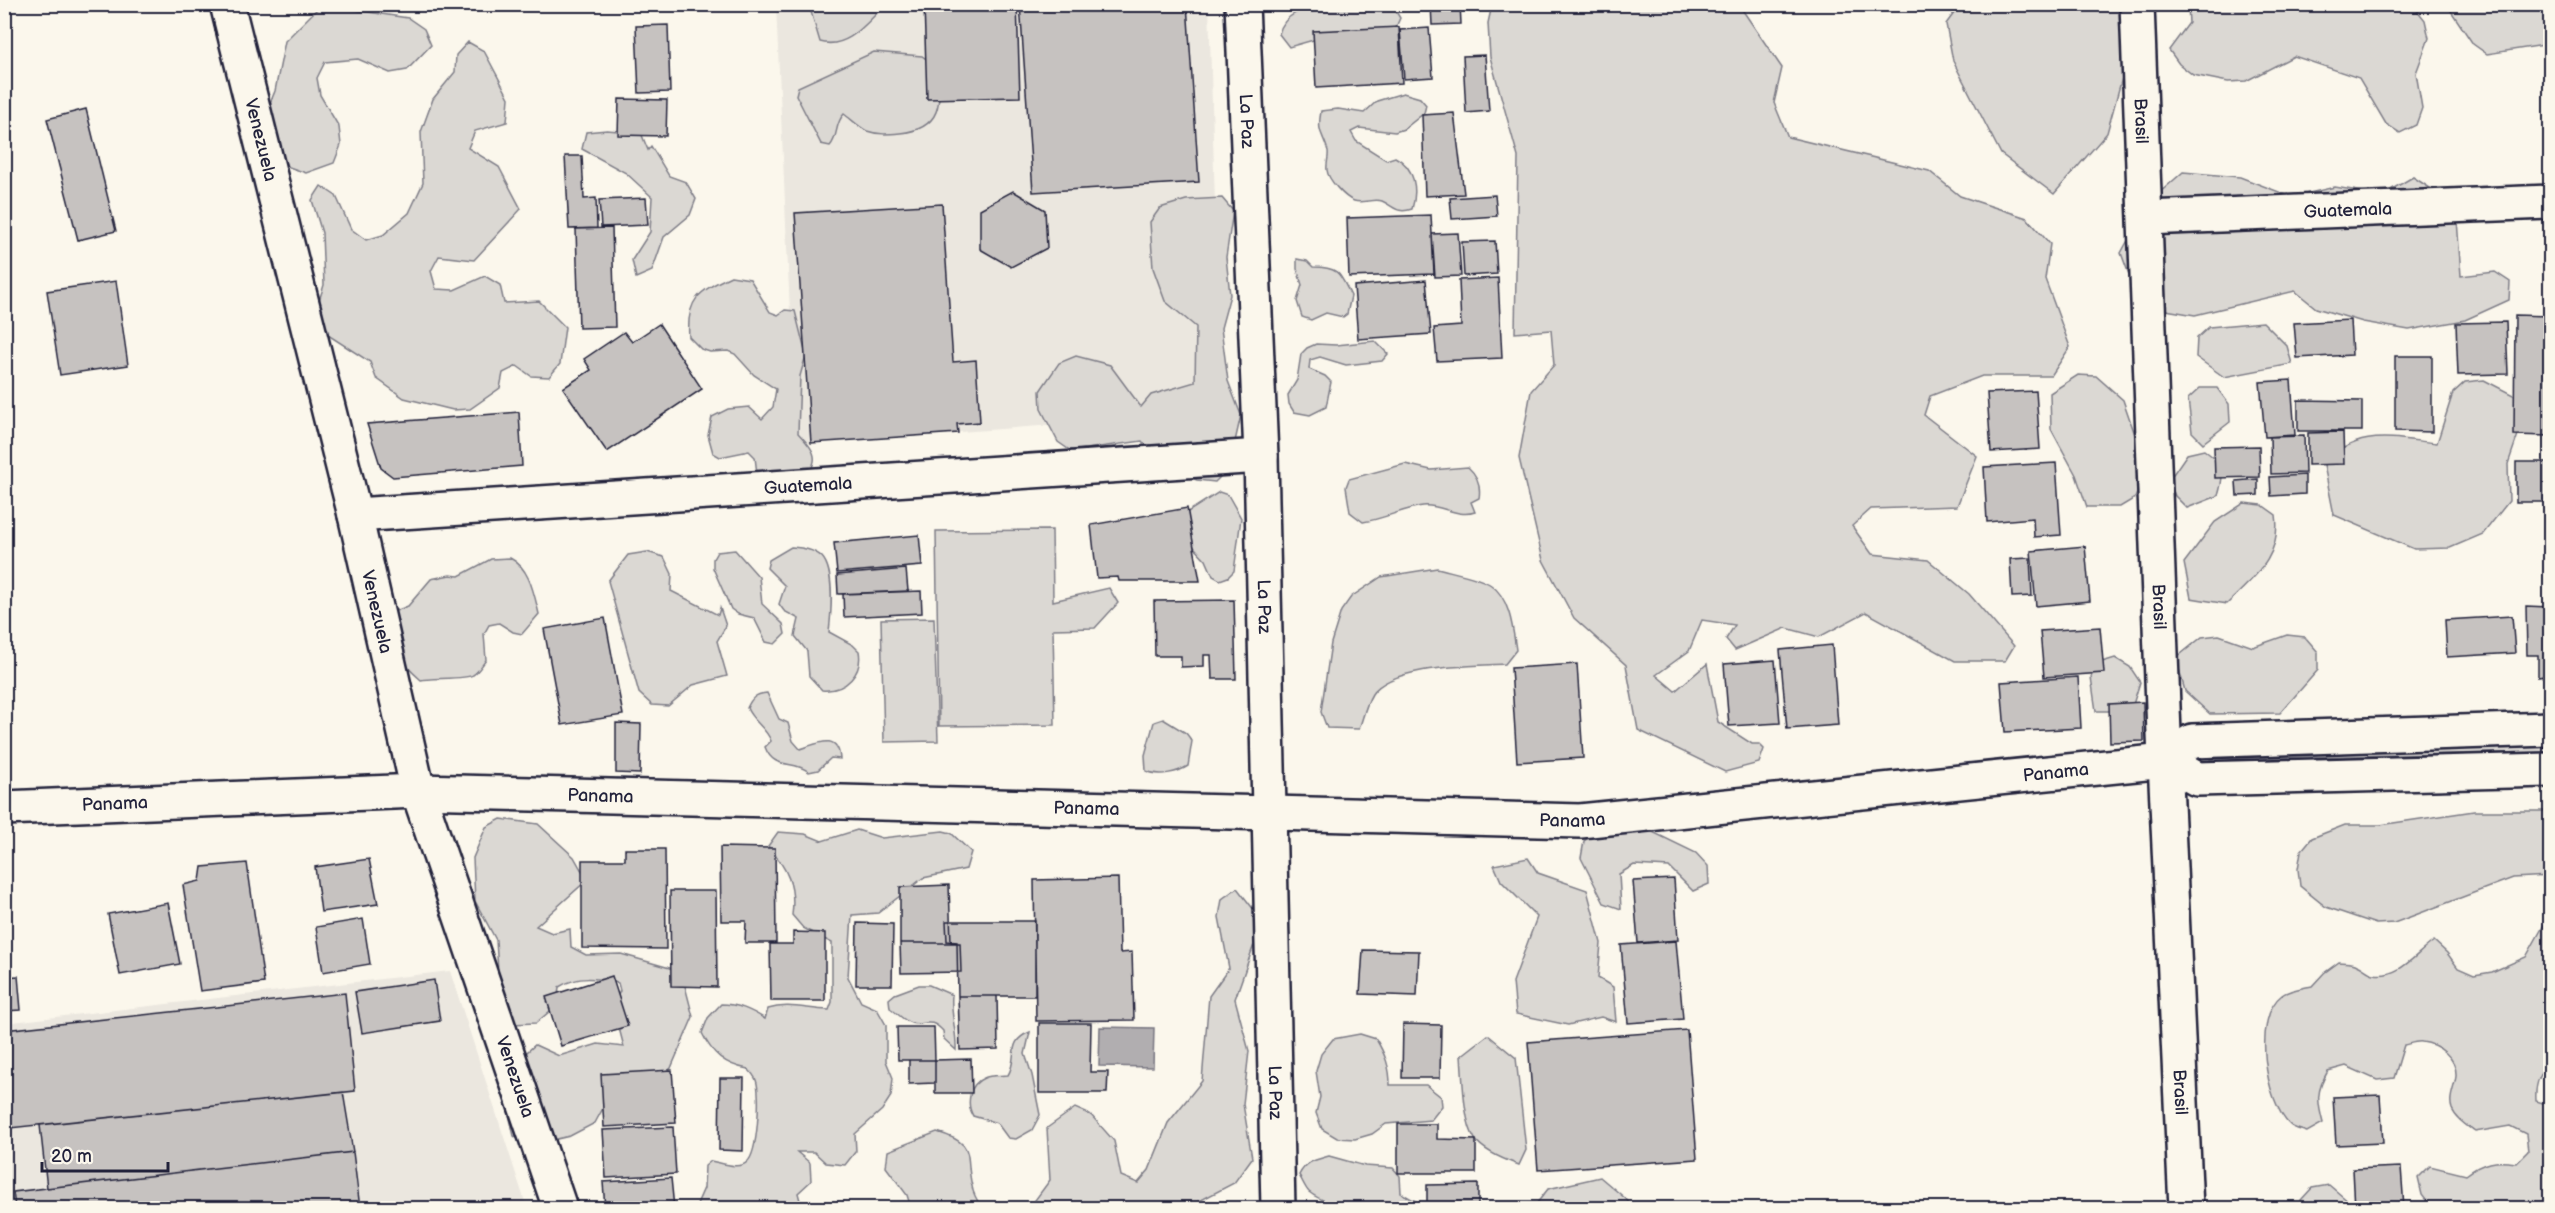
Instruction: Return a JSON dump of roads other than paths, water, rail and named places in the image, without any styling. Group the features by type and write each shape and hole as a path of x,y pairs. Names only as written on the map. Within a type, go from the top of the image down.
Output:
{"street":[{"name":"Venezuela","path":"227,4 355,515 418,790 560,1209"},
{"name":"La Paz","path":"1242,4 1261,456 1278,1209"},
{"name":"Brasil","path":"2137,4 2165,761 2186,1209"},
{"name":"Guatemala","path":"2146,218 2550,202"},
{"name":"Guatemala","path":"355,515 1261,456"},
{"path":"2550,729 2192,741 2165,761 2197,779 2550,770"},
{"name":"Panama","path":"4,807 418,790 1580,821 2165,761"}]}
